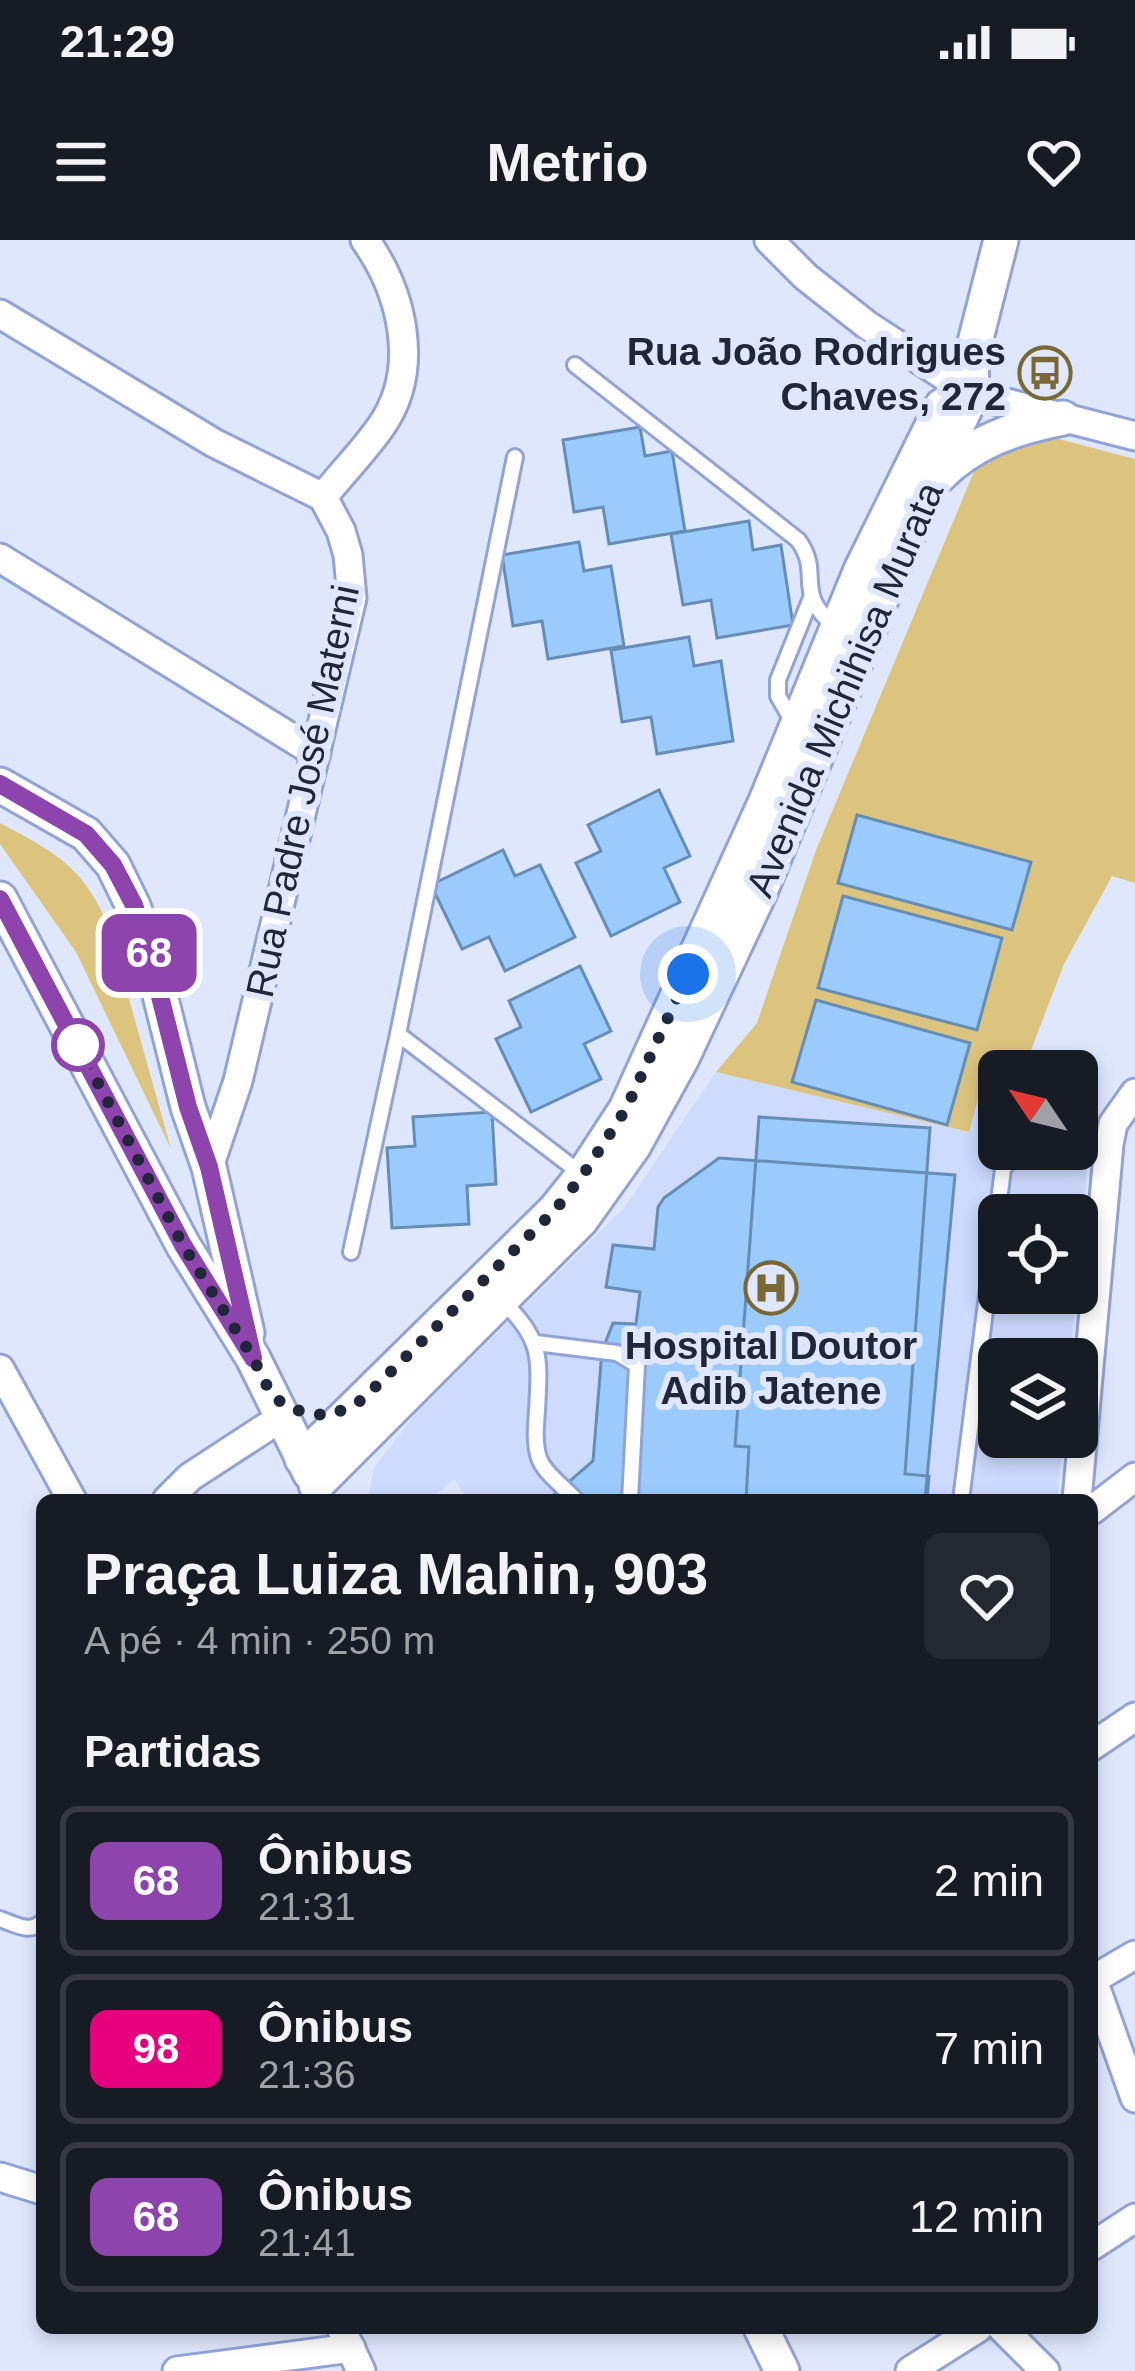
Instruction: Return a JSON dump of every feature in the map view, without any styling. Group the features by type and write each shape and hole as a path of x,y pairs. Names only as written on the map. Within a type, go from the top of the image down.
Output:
{"street":[{"path":"0,314 214,443 322,497 382,425 401,380 405,352 399,316 382,266 365,240"},
{"path":"769,240 806,277 867,325 965,379 1063,418 1135,436"},
{"path":"965,379 1001,240"},
{"name":"Avenida Michihisa Murata","path":"314,1481 581,1220 633,1147 682,1058 759,894 929,487 965,379"},
{"name":"Avenida Michihisa Murata","path":"314,1481 362,1400 555,1210 626,1109 766,802 861,570 965,379"},
{"path":"929,487 983,443 1063,418"},
{"name":"Rua Padre José Materni","path":"209,1170 238,1081 352,598 348,555 322,497"},
{"path":"0,558 316,753"},
{"path":"0,784 86,834 113,865 134,905 209,1170 253,1358"},
{"path":"0,899 183,1245 253,1358 314,1481"},
{"path":"1078,1494 1109,1144 1119,1111 1135,1093"},
{"path":"147,1177 179,1201 202,1191 209,1170"},
{"path":"0,1370 69,1494"},
{"path":"172,1494 277,1407 332,1415 362,1400"},
{"path":"1098,1505 1135,1477"},
{"path":"1098,1742 1135,1717"},
{"path":"1098,1977 1135,1955"},
{"path":"1098,1996 1133,2086"},
{"path":"0,2177 36,2188"},
{"path":"1098,2242 1135,2218"},
{"path":"764,2334 782,2371"},
{"path":"910,2371 969,2334"},
{"path":"1008,2334 1045,2371"},
{"path":"177,2371 351,2349"}],"lane":[{"path":"575,365 798,540 807,552 811,598 778,680 778,696 796,726"},
{"path":"351,1252 514,457"},
{"path":"811,598 837,628"},
{"path":"398,1034 583,1175"},
{"path":"1098,1144 1109,1144"},
{"path":"962,1494 1003,1170"},
{"path":"502,1300 536,1343 539,1461 570,1494"},
{"path":"536,1343 617,1353 638,1364 630,1494"},
{"path":"0,1919 36,1928"}],"shaded area":[{"path":"1055,438 1135,459 1135,883 1112,876 1064,964 1031,1050 978,1050 978,1098 969,1132 716,1072 757,1023 816,850 978,462"},
{"path":"0,823 66,863 99,906 109,927 171,1149 76,952 0,844"},
{"name":"Hospital Doutor Adib Jatene","path":"716,1072 968,1132 978,1098 978,1170 1087,1170 1085,1194 978,1194 978,1314 1074,1314 1072,1338 978,1338 978,1458 1061,1458 1058,1494 464,1494 454,1479 436,1494 369,1494 374,1468 415,1414 624,1208"}],"building":[{"path":"640,427 645,456 672,451 685,531 609,544 603,507 574,512 563,440"},
{"path":"749,521 753,550 781,545 793,625 717,638 711,600 683,605 671,534"},
{"path":"579,542 584,571 611,566 624,646 548,659 542,621 513,626 502,555"},
{"path":"689,637 694,666 721,661 733,741 657,754 651,717 622,722 611,650"},
{"path":"659,790 690,856 664,868 680,902 611,936 576,863 601,851 588,825"},
{"path":"857,815 1031,862 1012,930 838,883"},
{"path":"503,850 515,876 540,865 575,937 505,971 489,937 462,949 431,885"},
{"path":"843,896 1002,938 977,1030 818,988"},
{"path":"580,966 611,1031 584,1044 601,1079 531,1112 496,1039 521,1027 509,1001"},
{"path":"816,1000 970,1043 947,1125 792,1082"},
{"path":"492,1112 496,1184 467,1186 469,1224 392,1228 387,1148 415,1146 413,1117"},
{"path":"759,1117 930,1128 905,1474 929,1476 928,1494 746,1494 749,1447 735,1446"},
{"path":"719,1158 955,1175 926,1494 555,1494 593,1461 602,1351 613,1323 636,1324 640,1292 606,1287 613,1245 654,1249 658,1207"}],"bus line":[{"name":"68","path":"0,784 86,834 113,865 134,905 188,1107 209,1167 253,1358 183,1245 0,899"}],"place":[{"name":"Rua João Rodrigues Chaves, 272","path":"1045,373"},
{"name":"Hospital Doutor Adib Jatene","path":"771,1288"}],"route":[{"path":"78,1045 183,1245 272,1396 290,1408 332,1415 362,1400 555,1210 626,1109 688,974"}]}
